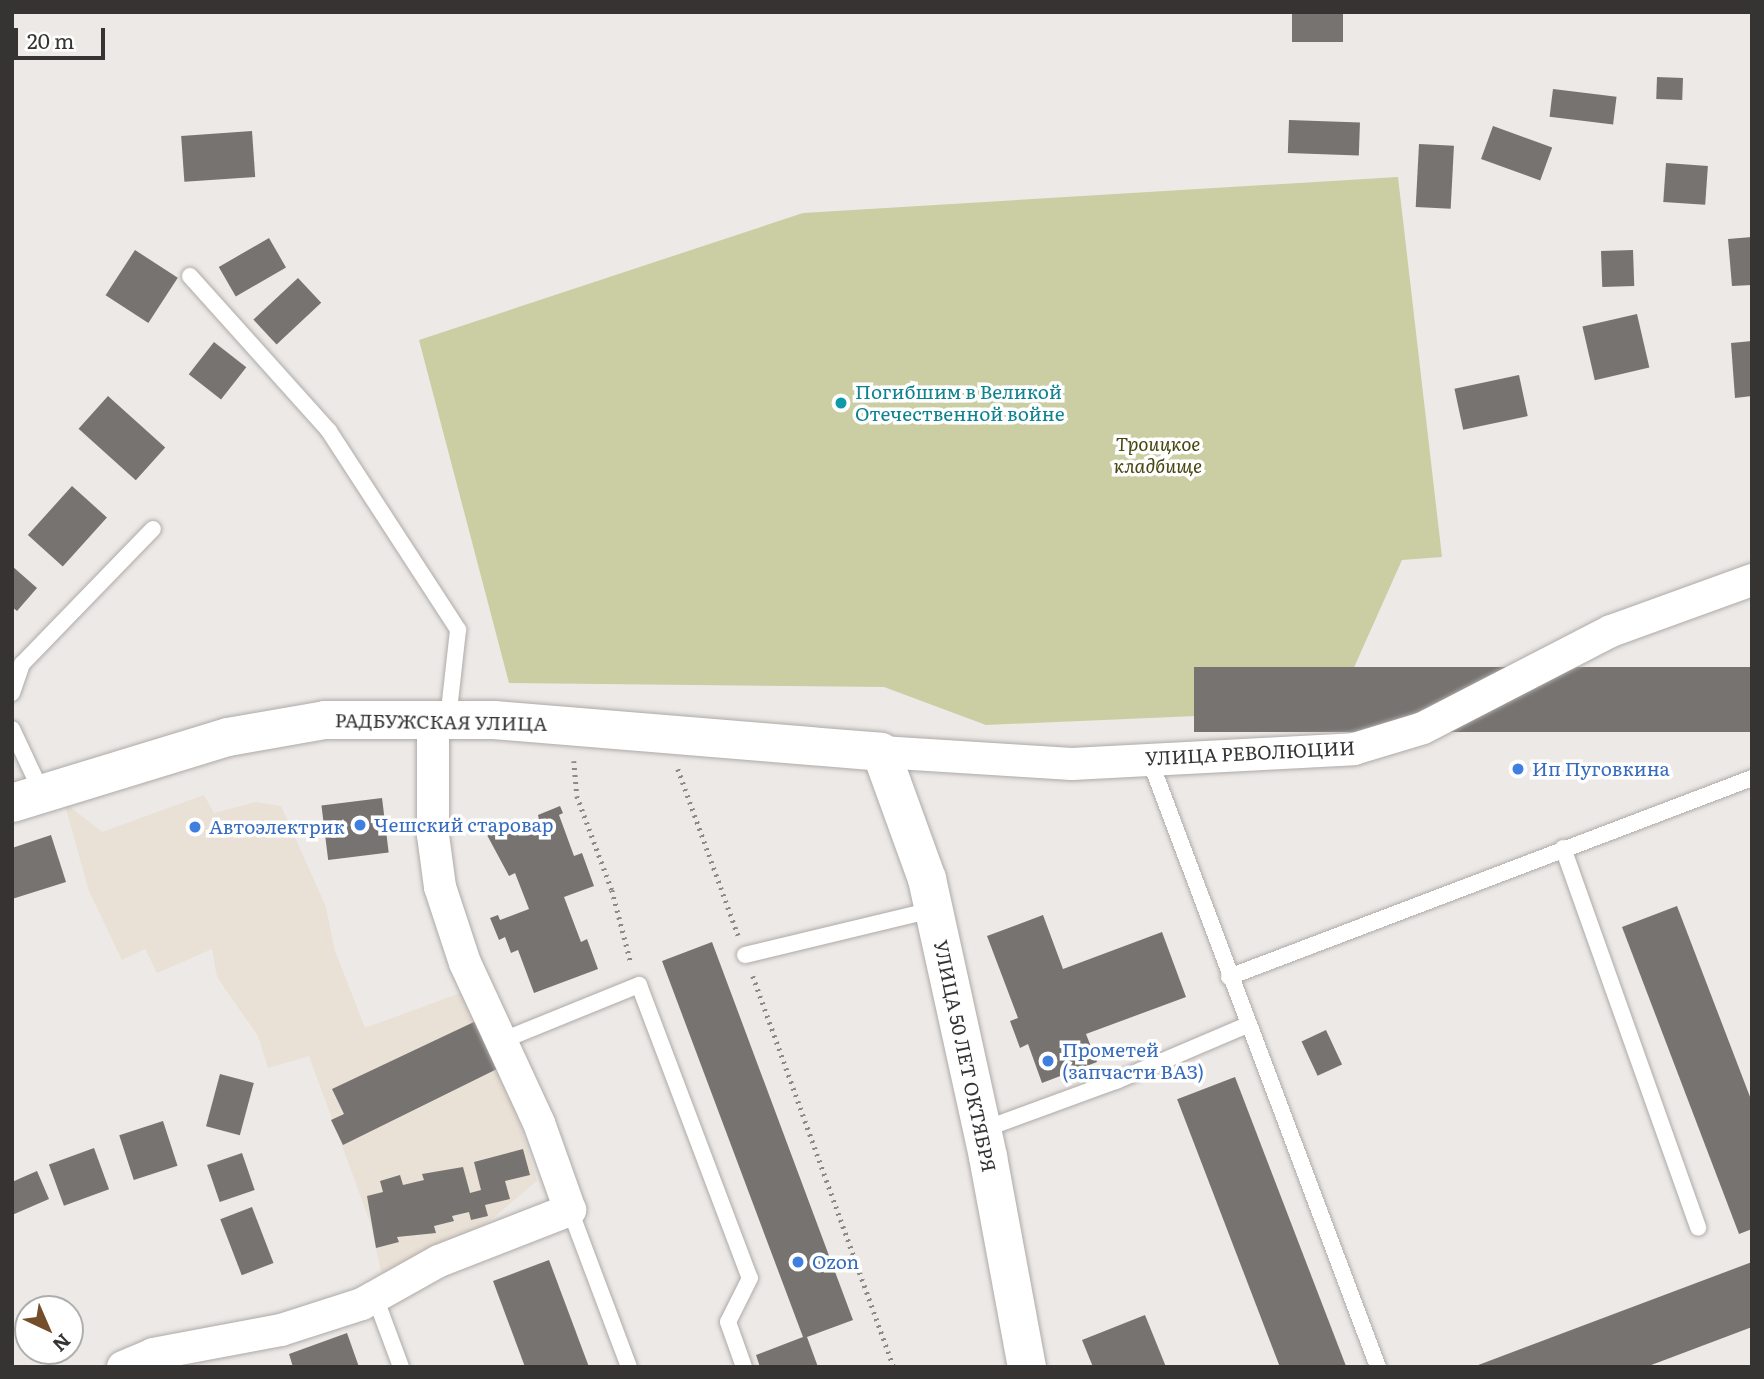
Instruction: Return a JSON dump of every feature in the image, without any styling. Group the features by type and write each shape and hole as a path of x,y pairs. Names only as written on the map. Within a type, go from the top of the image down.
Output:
{"street":[{"name":"УЛИЦА РЕВОЛЮЦИИ","path":"881,752 1072,764 1354,749 1390,742 1611,631 1752,580"},
{"name":"РАДБУЖСКАЯ УЛИЦА","path":"27,798 154,757 277,726 381,717 664,731 881,752"},
{"path":"123,1367 174,1359 281,1330 375,1297 439,1261 570,1210 539,1124 465,962 440,887 433,835 440,718"},
{"name":"УЛИЦА 50 ЛЕТ ОКТЯБРЯ","path":"881,752 918,852 933,910 982,1130 1027,1367"}],"lane":[{"path":"190,276 329,431 458,631 440,718"},
{"path":"12,693 22,664 153,529"},
{"path":"12,729 27,798"},
{"path":"1149,758 1247,1025 1378,1367"},
{"path":"1229,977 1752,778"},
{"path":"1563,848 1698,1228"},
{"path":"745,955 933,910"},
{"path":"501,1041 639,985 750,1278 728,1322 744,1367"},
{"path":"982,1130 1116,1081 1247,1025"},
{"path":"570,1210 629,1367"},
{"path":"375,1297 401,1367"}],"path":[{"path":"571,725 577,796 612,890 622,940 639,985"},
{"path":"664,731 894,1367"}],"shaded area":[{"path":"204,795 214,813 256,802 281,806 326,907 334,948 365,1028 466,991 506,1076 537,1181 487,1223 383,1280 370,1222 309,1056 268,1068 258,1036 217,977 212,949 157,973 145,949 122,960 89,891 64,802 102,832"}],"green space":[{"name":"Троицкое кладбище","path":"1398,177 1442,557 1402,560 1335,710 986,725 884,687 509,683 419,340 803,213"}],"building":[{"path":"1292,12 1343,12 1343,42 1292,42"},
{"path":"1657,77 1683,78 1682,100 1656,99"},
{"path":"1553,89 1617,97 1613,125 1550,117"},
{"path":"1289,120 1360,122 1359,155 1288,153"},
{"path":"1493,126 1552,148 1540,180 1481,159"},
{"path":"252,131 255,177 184,182 181,136"},
{"path":"1419,144 1454,146 1451,209 1416,207"},
{"path":"1666,163 1708,166 1705,205 1663,202"},
{"path":"1752,237 1752,285 1732,286 1728,239"},
{"path":"269,238 286,267 236,296 219,267"},
{"path":"135,250 178,278 148,323 106,295"},
{"path":"1633,250 1634,286 1602,287 1601,251"},
{"path":"298,278 321,303 277,344 253,320"},
{"path":"1637,314 1649,368 1595,380 1582,327"},
{"path":"1752,341 1752,396 1735,398 1731,343"},
{"path":"214,342 246,367 221,400 189,374"},
{"path":"1519,375 1528,416 1463,430 1454,389"},
{"path":"108,396 165,448 136,480 79,429"},
{"path":"72,486 107,517 63,566 28,535"},
{"path":"12,566 37,588 17,611 12,607"},
{"path":"1194,667 1752,667 1752,732 1194,732"},
{"path":"382,798 389,853 328,860 321,805"},
{"path":"560,806 563,813 559,815 574,856 582,853 594,886 564,897 581,942 587,939 598,969 534,993 518,950 511,953 505,937 499,940 490,918 498,915 500,920 529,909 515,873 509,876 487,835 539,820 538,815"},
{"path":"51,835 66,882 12,899 12,848"},
{"path":"1677,906 1752,1102 1752,1229 1739,1234 1622,927"},
{"path":"1043,915 1063,969 1162,932 1186,997 1086,1034 1097,1062 1042,1083 1028,1044 1020,1048 1010,1021 1018,1018 987,936"},
{"path":"712,942 853,1320 807,1337 818,1367 760,1367 756,1355 803,1337 662,961"},
{"path":"476,1021 499,1068 343,1145 331,1120 344,1114 332,1089"},
{"path":"1326,1030 1342,1064 1318,1076 1302,1041"},
{"path":"220,1074 254,1083 240,1135 206,1126"},
{"path":"1235,1077 1346,1367 1280,1367 1177,1099"},
{"path":"163,1121 178,1166 134,1180 119,1135"},
{"path":"94,1148 109,1189 64,1206 49,1164"},
{"path":"523,1149 530,1175 505,1181 510,1199 485,1205 488,1216 471,1220 469,1212 452,1216 454,1221 434,1226 436,1233 397,1237 399,1242 376,1248 367,1196 383,1192 380,1181 400,1175 403,1185 424,1180 422,1174 463,1167 470,1193 481,1190 474,1162"},
{"path":"242,1153 255,1190 220,1202 207,1165"},
{"path":"37,1171 49,1199 12,1215 12,1182"},
{"path":"252,1207 274,1263 242,1275 220,1219"},
{"path":"549,1260 589,1367 525,1367 493,1281"},
{"path":"1752,1262 1752,1327 1646,1367 1473,1367"},
{"path":"1145,1315 1166,1367 1093,1367 1082,1340"},
{"path":"347,1333 359,1367 293,1367 289,1354"}],"place":[{"name":"Погибшим в Великой Отечественной войне","path":"841,403"},
{"name":"Ип Пуговкина","path":"1518,769"},
{"name":"Чешский старовар","path":"360,825"},
{"name":"Автоэлектрик","path":"195,827"},
{"name":"Прометей (запчасти ВАЗ)","path":"1048,1061"},
{"name":"Ozon","path":"798,1262"}]}
